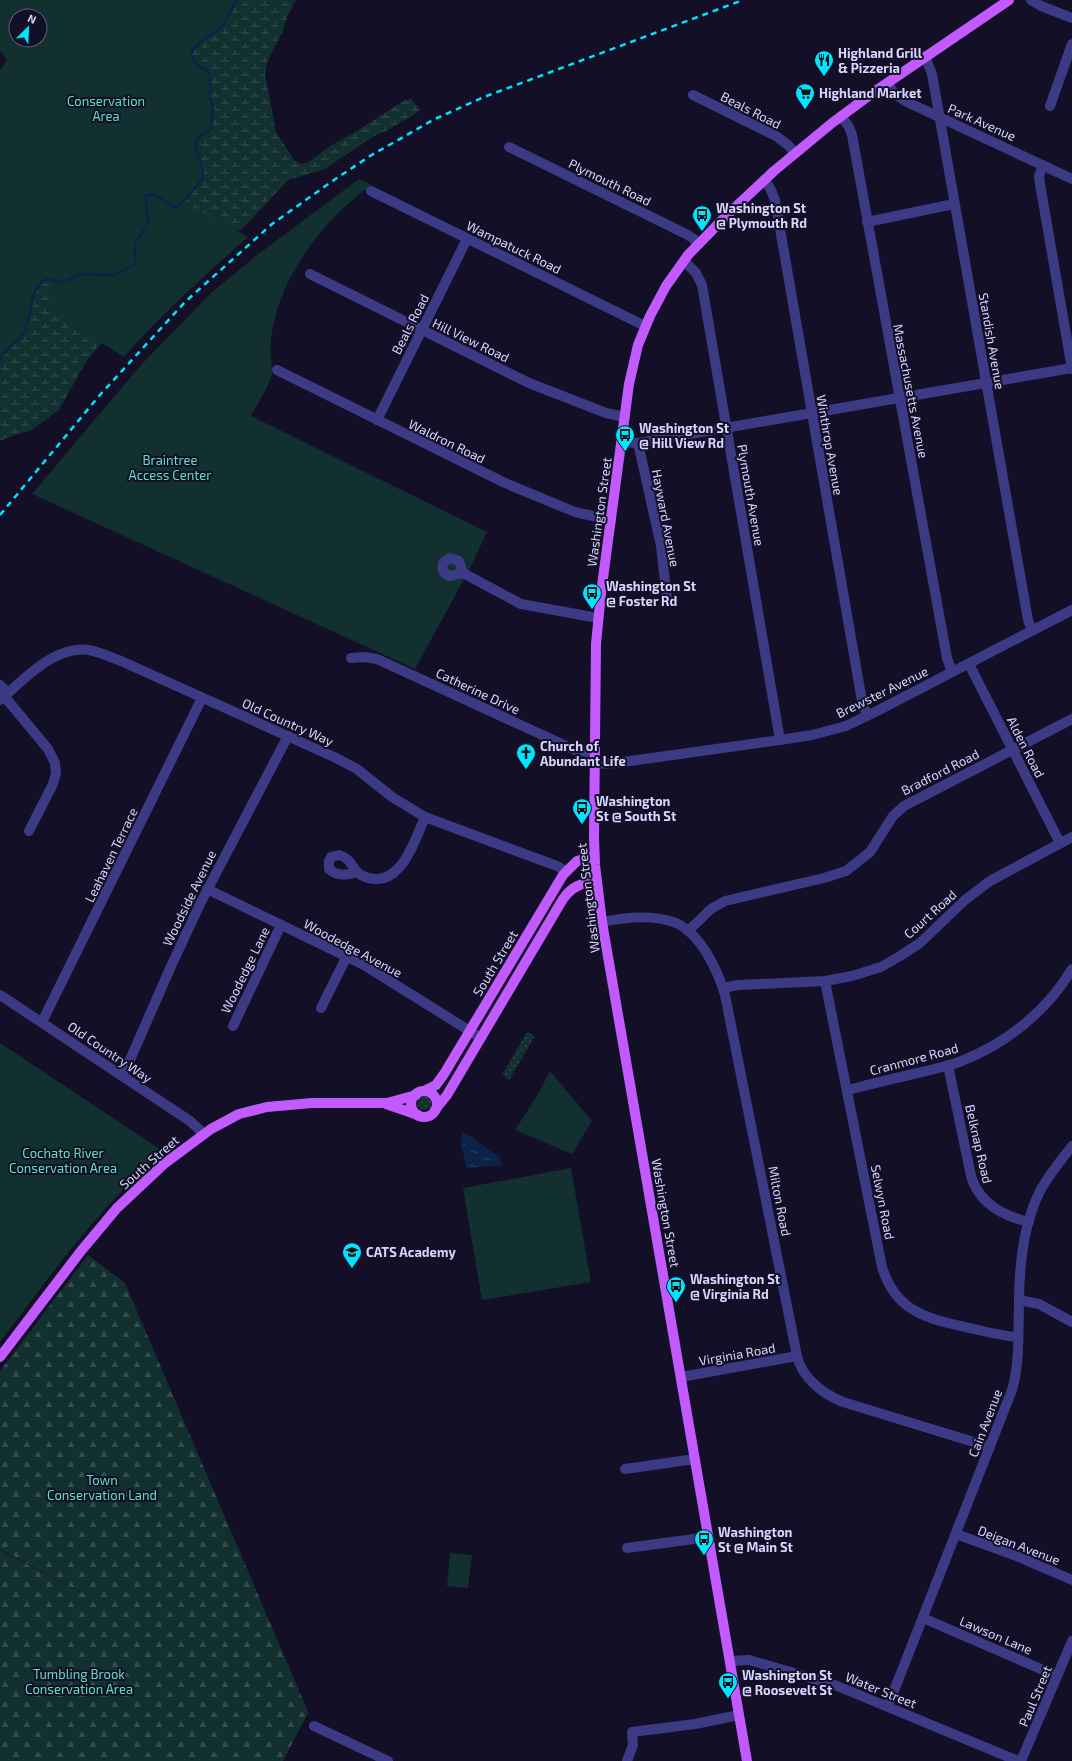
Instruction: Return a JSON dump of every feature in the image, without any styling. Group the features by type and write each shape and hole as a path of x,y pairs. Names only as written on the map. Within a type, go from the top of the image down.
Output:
{"main road":[{"name":"Washington Street","path":"747,1761 602,922 594,856 594,753 598,618 624,417 633,363 645,326 659,297 684,261 699,244 764,180 795,153 842,116 925,56 1009,0"},
{"name":"South Street","path":"0,1357 84,1246 117,1208 161,1167 204,1134 240,1114 267,1107 312,1103 392,1102 432,1088 439,1082 566,871 577,861 594,856"},
{"name":"South Street","path":"435,1110 444,1100 566,895 577,885 597,881"},
{"path":"420,1093 431,1093 437,1104 435,1110 426,1116 418,1115 414,1111 412,1100 420,1093"},
{"name":"South Street","path":"380,1103 398,1107 418,1115"}],"street":[{"path":"1031,0 1041,6 1072,18"},
{"path":"1050,106 1072,44"},
{"name":"Standish Avenue","path":"925,56 932,74 1028,620 1032,631"},
{"name":"Park Avenue","path":"887,83 895,94 902,99 1072,178"},
{"name":"Beals Road","path":"692,95 771,133 784,142 795,153"},
{"name":"Massachusetts Avenue","path":"842,116 852,135 947,658 952,672"},
{"name":"Plymouth Road","path":"509,147 688,235 699,244"},
{"path":"621,442 638,443 1072,368 1040,184 1040,176 1043,165"},
{"name":"Winthrop Avenue","path":"764,180 770,188 774,200 862,701 867,716"},
{"name":"Wampatuck Road","path":"371,191 645,326"},
{"path":"867,222 954,204"},
{"name":"Beals Road","path":"377,420 467,239"},
{"name":"Plymouth Avenue","path":"684,261 696,273 702,285 780,740"},
{"name":"Hill View Road","path":"310,274 537,386 606,413 624,417"},
{"name":"Waldron Road","path":"277,370 470,467 533,496 575,512 611,520"},
{"name":"Hayward Avenue","path":"638,443 661,546 667,599"},
{"path":"463,573 521,604 598,618"},
{"name":"Brewster Avenue","path":"594,764 616,763 780,740 837,729 867,716 1072,610"},
{"name":"Old Country Way","path":"4,697 56,656 70,651 84,650 100,653 121,661 334,757 357,770 392,797 425,818 557,866 566,871"},
{"name":"Catherine Drive","path":"351,658 365,657 377,659 575,750 594,753"},
{"name":"Alden Road","path":"969,664 1060,843"},
{"path":"0,684 4,697 48,749 55,763 56,773 53,784 29,831"},
{"name":"Leahaven Terrace","path":"42,1022 202,698"},
{"name":"Bradford Road","path":"688,931 711,909 725,900 824,878 846,870 870,852 893,816 904,806 1072,719"},
{"name":"Woodside Avenue","path":"121,1075 129,1062 174,959 207,889 288,736"},
{"path":"357,872 369,878 378,878 388,876 398,870 411,851 425,818"},
{"name":"Court Road","path":"723,988 744,984 825,981 867,972 900,956 925,938 959,905 983,885 1008,870 1072,837"},
{"name":"Woodedge Avenue","path":"207,889 347,956 378,973 469,1032 481,1038"},
{"name":"Milton Road","path":"602,922 626,918 652,918 672,922 688,931 706,953 718,974 723,988 797,1356 800,1365 810,1380 836,1400 990,1447"},
{"name":"Woodedge Lane","path":"233,1026 281,925"},
{"path":"321,1008 347,956"},
{"name":"Cranmore Road","path":"848,1090 948,1065 983,1051 1021,1028 1045,1005 1072,969"},
{"name":"Selwyn Road","path":"825,981 848,1090 882,1267 893,1290 906,1306 925,1317 1003,1336 1018,1337"},
{"name":"Old Country Way","path":"0,995 190,1121 204,1134"},
{"name":"Belknap Road","path":"948,1065 971,1176 977,1191 983,1200 994,1208 1029,1222"},
{"name":"Cain Avenue","path":"888,1706 1014,1383 1017,1370 1021,1264 1029,1222 1044,1185 1072,1146"},
{"path":"1019,1300 1039,1304 1072,1322"},
{"name":"Virginia Road","path":"681,1377 797,1356"},
{"path":"625,1469 696,1459"},
{"name":"Deigan Avenue","path":"956,1534 1014,1555 1072,1580"},
{"path":"627,1548 709,1537"},
{"name":"Lawson Lane","path":"923,1618 1057,1676"},
{"name":"Paul Street","path":"1019,1761 1072,1641"},
{"name":"Water Street","path":"730,1662 744,1660 754,1662 835,1686 888,1706 1019,1761"},
{"path":"628,1758 633,1744 632,1732 695,1724 739,1715"},
{"path":"314,1726 388,1761"}],"green space":[{"path":"0,0 296,0 288,15 282,33 268,60 265,73 276,132 295,161 301,164 309,162 330,146 352,134 405,100 411,99 420,109 418,112 388,130 374,136 325,169 288,180 246,225 98,347 87,360 59,410 32,430 0,441 0,83 9,69 7,55 0,51"},
{"name":"Conservation Area","path":"0,0 237,0 223,25 197,45 191,55 195,63 210,73 210,99 213,107 211,129 199,137 195,144 203,170 202,180 184,202 248,237 153,325 124,357 64,322 52,311 50,301 54,280 48,279 38,286 35,292 25,331 6,350 0,359 0,70 7,60 0,50"},
{"name":"Braintree Access Center","path":"359,179 372,185 355,198 324,229 309,247 286,286 278,306 272,331 272,375 251,416 487,532 469,570 415,669 32,494 140,366 211,293 257,255"},
{"path":"527,1032 535,1036 509,1080 502,1075"},
{"name":"Cochato River Conservation Area","path":"0,1043 164,1152 140,1173 97,1218 57,1267 0,1342"},
{"path":"550,1071 592,1121 572,1154 515,1130 537,1096"},
{"path":"424,1096 429,1098 431,1103 429,1108 424,1110 419,1108 417,1103 419,1098"},
{"path":"571,1168 591,1282 482,1300 463,1188"},
{"name":"Town Conservation Land","path":"88,1255 125,1283 309,1714 308,1713 283,1761 0,1761 0,1550 122,1614 0,1549 0,1371"},
{"path":"450,1553 472,1555 468,1588 447,1586"}],"water":[{"path":"463,1133 473,1138 499,1157 503,1165 467,1168 460,1141"}],"waterway":[{"path":"0,359 6,350 25,331 35,292 42,282 48,279 58,282 65,281 82,274 114,275 133,265 136,259 134,246 148,221 146,205 147,195 154,194 172,206 178,207 202,180 203,170 195,144 199,137 211,129 213,107 210,99 210,73 195,63 191,55 197,45 223,25 237,0"}],"railway":[{"path":"0,515 99,396 185,302 272,224 334,180 370,156 433,120 484,97 743,0"}],"place":[{"name":"Highland Grill & Pizzeria","path":"824,77"},
{"name":"Highland Market","path":"805,110"},
{"name":"Washington St @ Plymouth Rd","path":"702,232"},
{"name":"Washington St @ Hill View Rd","path":"625,452"},
{"name":"Washington St @ Foster Rd","path":"592,610"},
{"name":"Church of Abundant Life","path":"526,770"},
{"name":"Washington St @ South St","path":"582,825"},
{"name":"CATS Academy","path":"352,1269"},
{"name":"Washington St @ Virginia Rd","path":"676,1303"},
{"name":"Washington St @ Main St","path":"704,1556"},
{"name":"Washington St @ Roosevelt St","path":"728,1699"}],"park label":[{"name":"Tumbling Brook Conservation Area","path":"79,1682"}]}
